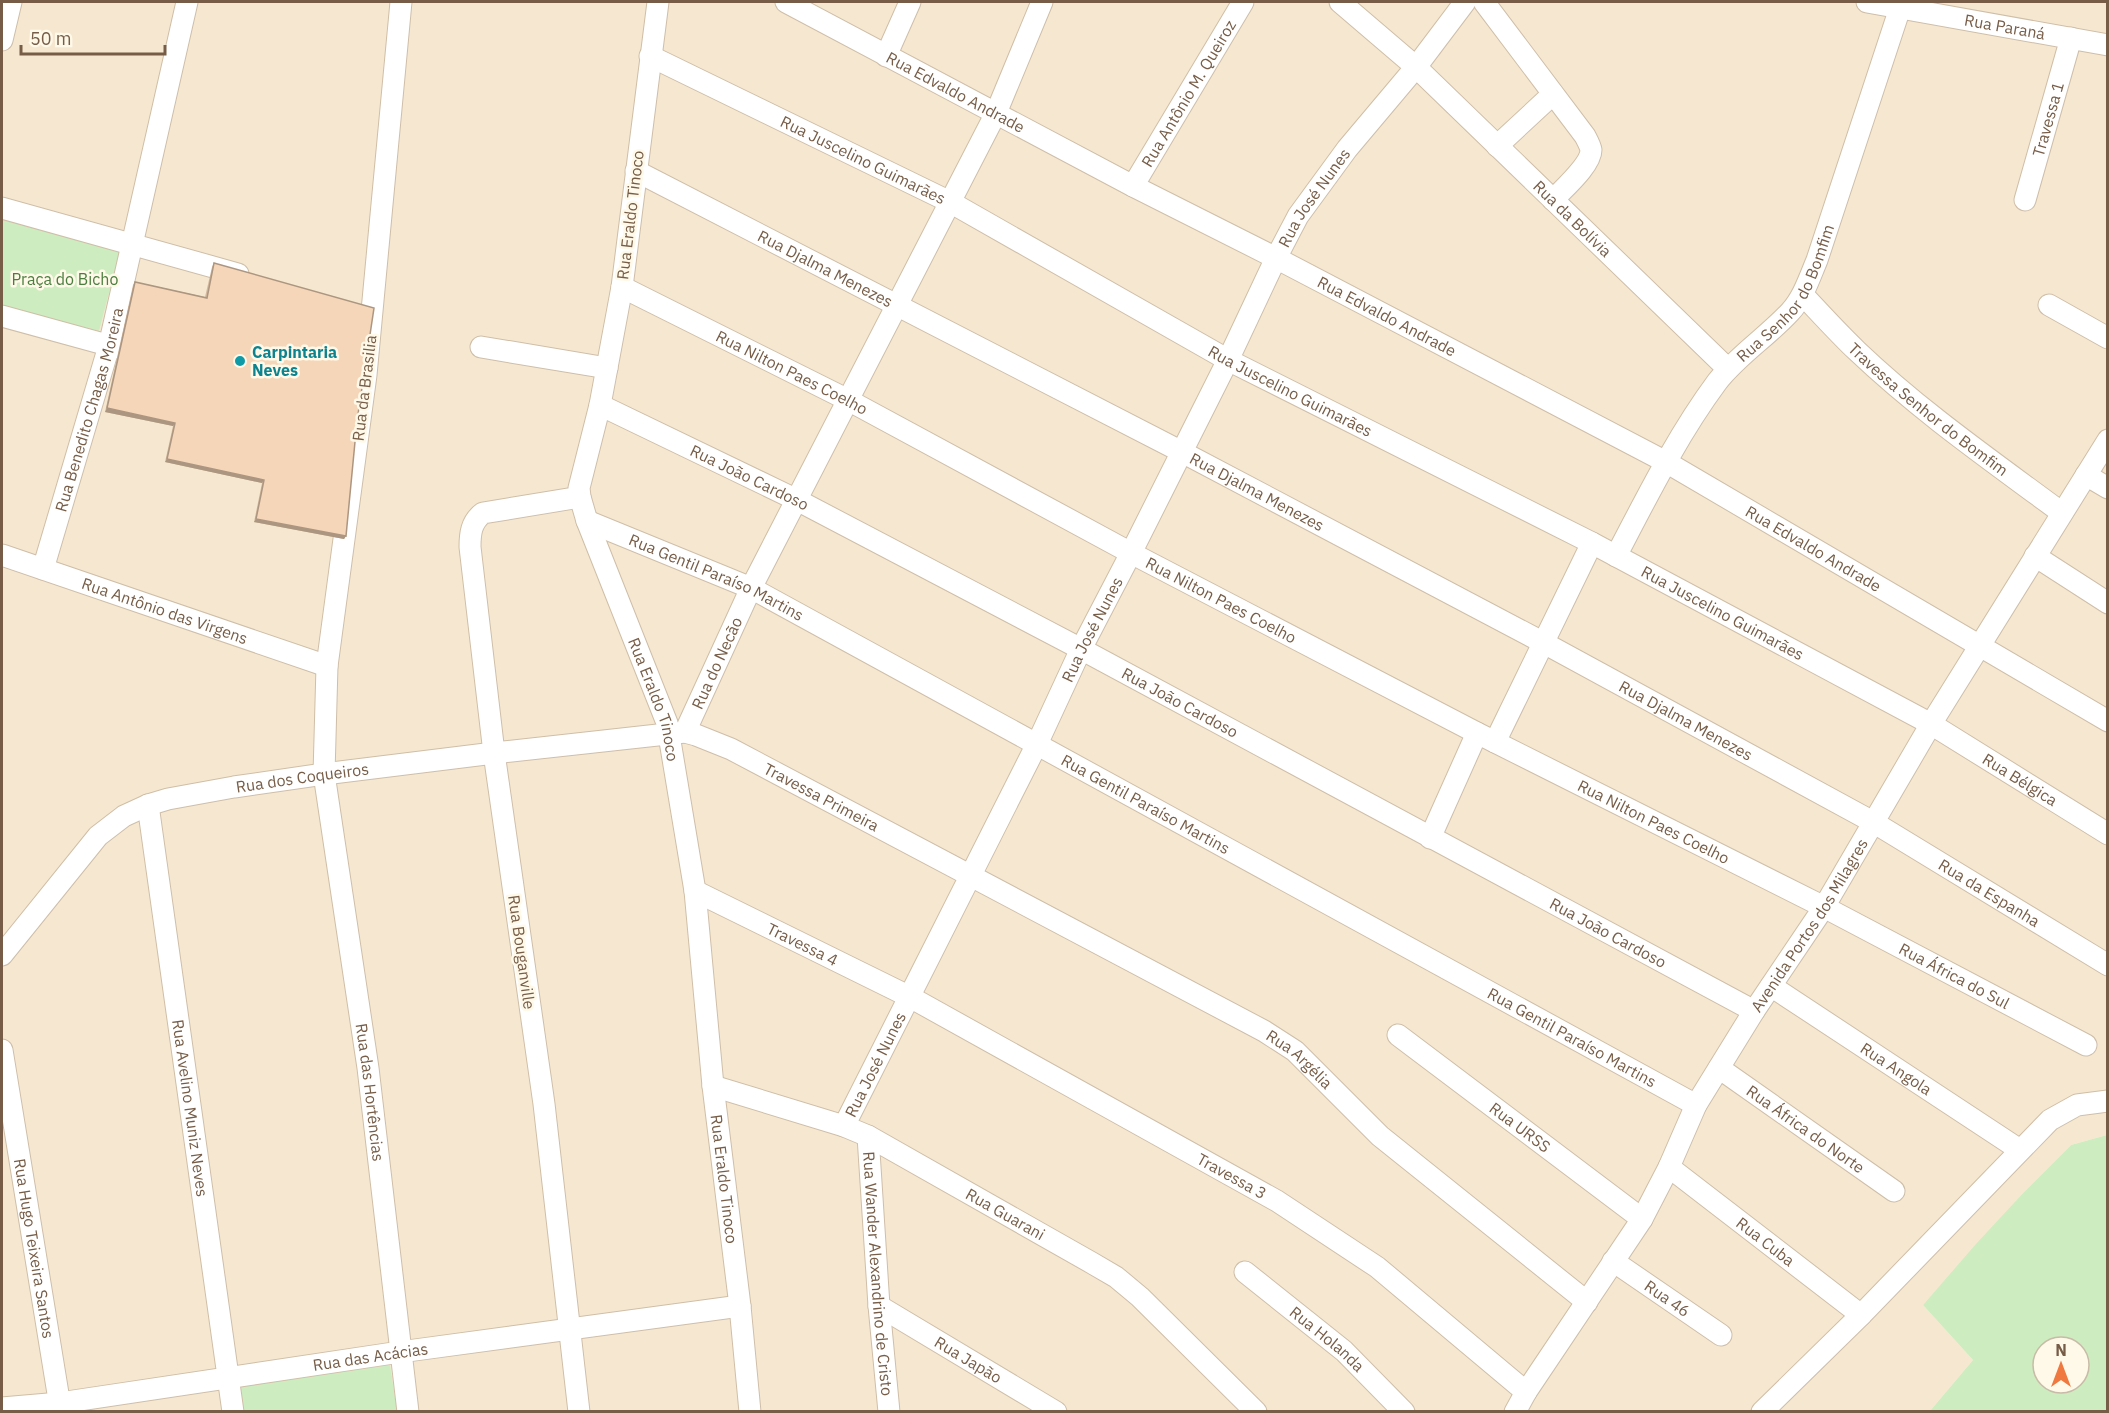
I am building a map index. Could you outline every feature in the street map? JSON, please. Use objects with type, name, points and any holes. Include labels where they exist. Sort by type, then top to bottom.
[{"type":"street","points":[[2,40],[11,2]]},
{"type":"street","name":"Rua Benedito Chagas Moreira","points":[[43,569],[109,346],[187,2]]},
{"type":"street","name":"Rua da Brasilia","points":[[324,774],[327,666],[361,414],[401,2]]},
{"type":"street","name":"Rua Eraldo Tinoco","points":[[658,2],[622,287],[600,405],[581,474],[580,497],[662,710],[677,732],[695,891],[713,1086],[740,1306],[750,1412]]},
{"type":"street","name":"Rua Edvaldo Andrade","points":[[786,2],[1133,186],[1276,258],[1666,462],[2108,721]]},
{"type":"street","points":[[886,56],[910,2]]},
{"type":"street","name":"Rua do Necão","points":[[677,732],[996,113],[1042,2]]},
{"type":"street","name":"Rua Antônio M. Queiroz","points":[[1133,186],[1243,2]]},
{"type":"street","name":"Rua da Bolívia","points":[[1340,2],[1416,68],[1728,369]]},
{"type":"street","name":"Rua José Nunes","points":[[844,1126],[1037,744],[1081,649],[1182,452],[1298,216],[1347,149],[1416,68],[1465,2]]},
{"type":"street","points":[[1484,2],[1585,136],[1591,150],[1586,162],[1553,200]]},
{"type":"street","name":"Rua Paraná","points":[[1867,2],[1902,4],[2108,45]]},
{"type":"street","name":"Rua Senhor do Bomfim","points":[[1616,556],[1666,462],[1697,410],[1728,369],[1790,312],[1803,295],[1817,260],[1902,4]]},
{"type":"street","name":"Travessa 1","points":[[2025,200],[2072,38]]},
{"type":"street","name":"Rua Juscelino Guimarães","points":[[650,56],[950,202],[1228,360],[1592,543],[1931,724]]},
{"type":"street","points":[[1497,146],[1553,94]]},
{"type":"street","name":"Rua Djalma Menezes","points":[[636,171],[1182,452],[1544,643],[1873,822]]},
{"type":"street","points":[[2,208],[258,280]]},
{"type":"street","name":"Rua Nilton Paes Coelho","points":[[622,287],[848,400],[1131,553],[1486,738],[1824,907]]},
{"type":"street","name":"Travessa Senhor do Bomfim","points":[[1803,295],[1856,351],[1903,392],[2062,513]]},
{"type":"street","points":[[349,305],[372,311]]},
{"type":"street","points":[[2049,305],[2108,338]]},
{"type":"street","points":[[2,316],[143,355]]},
{"type":"street","points":[[481,347],[607,368]]},
{"type":"street","name":"Rua João Cardoso","points":[[600,405],[796,500],[1081,649],[1754,1011]]},
{"type":"street","points":[[338,408],[361,414]]},
{"type":"street","name":"Avenida Portos dos Milagres","points":[[1515,1412],[1526,1392],[1642,1219],[1669,1167],[1696,1105],[1754,1011],[1824,907],[1931,724],[2108,440]]},
{"type":"street","points":[[2086,474],[2108,488]]},
{"type":"street","name":"Rua Bouganville","points":[[579,1412],[544,1104],[494,753],[470,533],[479,515],[580,497]]},
{"type":"street","name":"Rua Gentil Paraíso Martins","points":[[587,520],[752,588],[1696,1105]]},
{"type":"street","points":[[1430,838],[1486,738],[1544,643],[1592,543]]},
{"type":"street","name":"Rua Antônio das Virgens","points":[[2,555],[327,666]]},
{"type":"street","points":[[2035,556],[2108,603]]},
{"type":"street","name":"Rua Bélgica","points":[[1931,724],[2108,834]]},
{"type":"street","name":"Rua dos Coqueiros","points":[[2,955],[98,836],[123,816],[148,805],[212,791],[324,774],[677,732]]},
{"type":"street","name":"Travessa Primeira","points":[[677,732],[696,735],[731,749],[971,875]]},
{"type":"street","name":"Rua das Hortências","points":[[324,774],[368,1068],[408,1412]]},
{"type":"street","name":"Rua Avelino Muniz Neves","points":[[148,805],[233,1412]]},
{"type":"street","name":"Rua da Espanha","points":[[1873,822],[2108,964]]},
{"type":"street","name":"Rua Argélia","points":[[971,875],[1264,1030],[1295,1052],[1380,1136],[1587,1302]]},
{"type":"street","name":"Travessa 4","points":[[695,891],[910,997]]},
{"type":"street","name":"Rua África do Sul","points":[[1824,907],[2086,1045]]},
{"type":"street","name":"Rua Angola","points":[[1772,986],[2020,1150]]},
{"type":"street","name":"Travessa 3","points":[[910,997],[1277,1201],[1336,1238],[1377,1267],[1526,1392]]},
{"type":"street","name":"Rua URSS","points":[[1398,1035],[1642,1219]]},
{"type":"street","name":"Rua Hugo Teixeira Santos","points":[[2,1050],[61,1407]]},
{"type":"street","name":"Rua África do Norte","points":[[1719,1068],[1894,1191]]},
{"type":"street","name":"Rua Guarani","points":[[713,1086],[844,1126],[868,1136],[1116,1277],[1140,1297],[1256,1412]]},
{"type":"street","points":[[1762,1412],[1861,1315],[2050,1120],[2077,1105],[2108,1101]]},
{"type":"street","name":"Rua Wander Alexandrino de Cristo","points":[[868,1136],[879,1306],[889,1412]]},
{"type":"street","name":"Rua Cuba","points":[[1669,1167],[1861,1315]]},
{"type":"street","name":"Rua 46","points":[[1613,1261],[1721,1335]]},
{"type":"street","name":"Rua Holanda","points":[[1245,1272],[1344,1351],[1404,1412]]},
{"type":"street","name":"Rua das Acácias","points":[[2,1408],[61,1407],[400,1352],[740,1306]]},
{"type":"street","name":"Rua Japão","points":[[879,1306],[1056,1412]]},
{"type":"shaded area","points":[[2,2],[2107,2],[2107,1135],[2071,1145],[2025,1191],[1923,1305],[1973,1360],[1930,1411],[2,1412]]},
{"type":"green space","name":"Praça do Bicho","points":[[2,220],[120,251],[99,331],[2,306]]},
{"type":"green space","points":[[2107,1135],[2107,1411],[1930,1411],[1973,1360],[1923,1305],[2025,1191],[2071,1145]]},
{"type":"green space","points":[[390,1365],[397,1411],[243,1411],[240,1386]]},
{"type":"building","name":"Carpintaria Neves","points":[[214,263],[374,308],[357,421],[346,536],[256,519],[264,480],[167,459],[175,423],[107,408],[135,282],[207,298]]},
{"type":"place","name":"Carpintaria Neves","points":[[240,361]]}]
